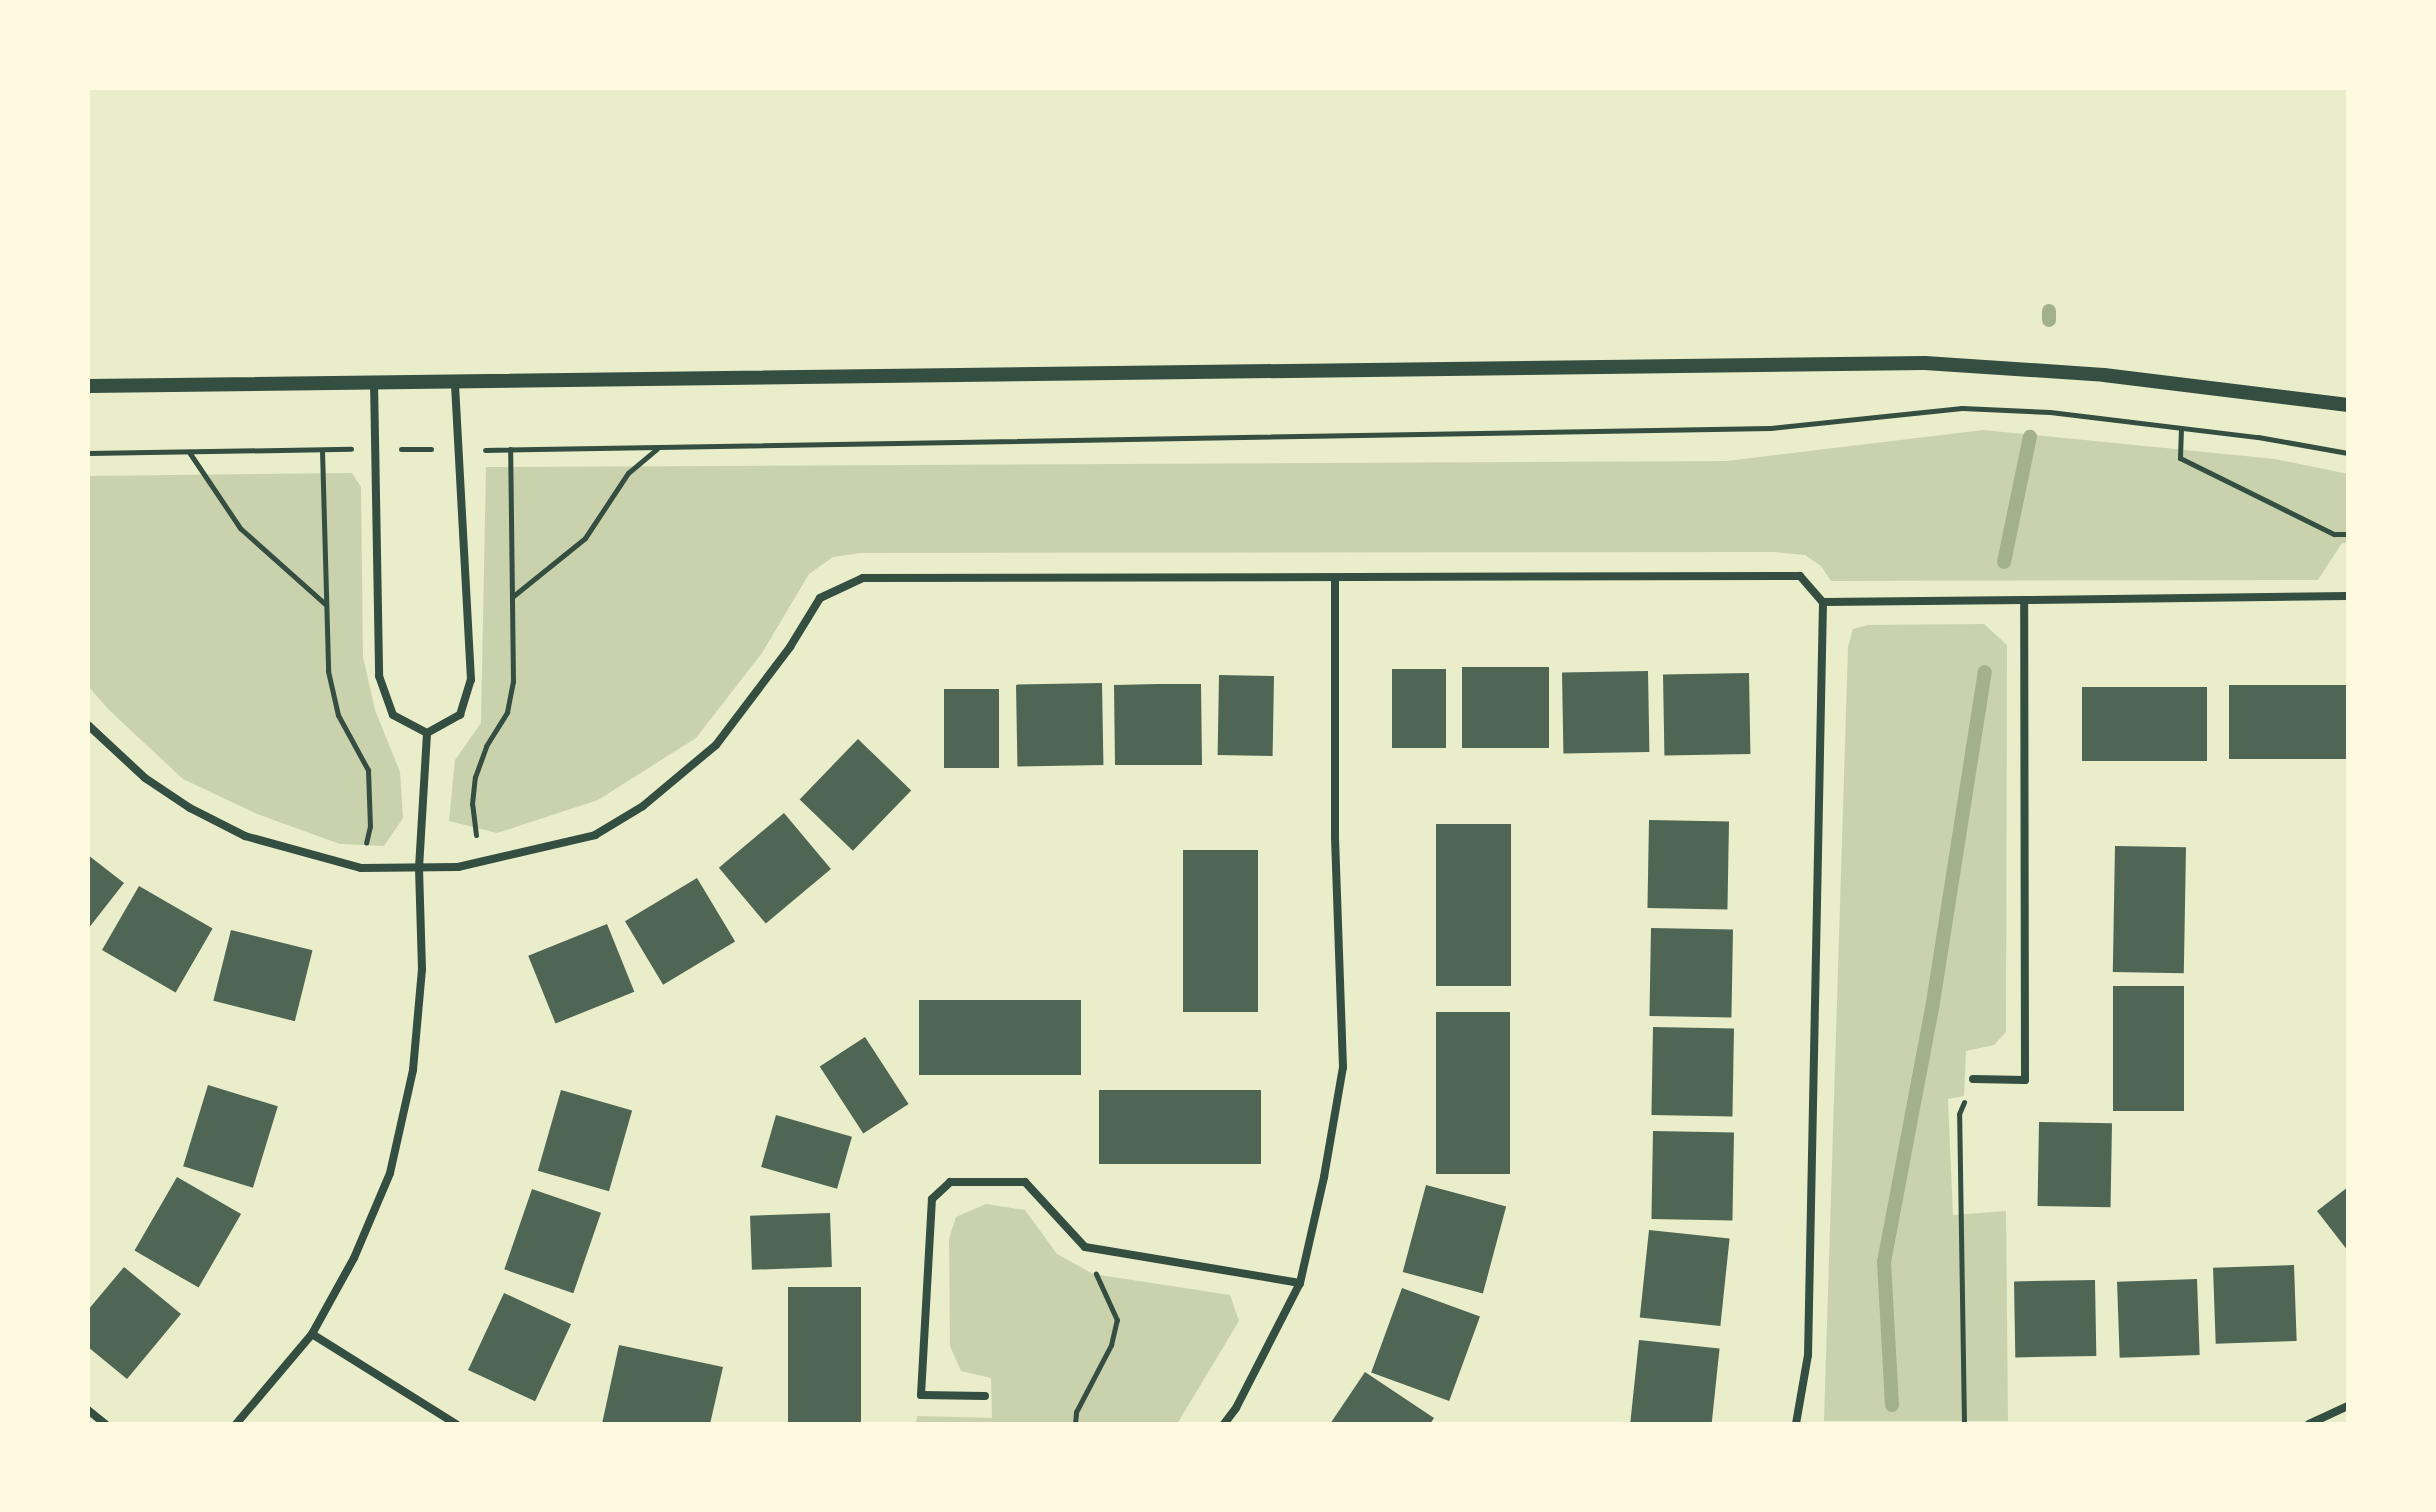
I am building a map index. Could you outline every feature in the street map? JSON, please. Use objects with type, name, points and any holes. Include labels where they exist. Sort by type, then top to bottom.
[{"type":"street","points":[[88,386],[374,380],[1925,363],[2104,375],[2348,405]]},
{"type":"street","points":[[427,733],[460,715],[471,680],[455,379]]},
{"type":"street","points":[[374,380],[379,676],[393,715],[427,733]]},
{"type":"street","points":[[88,725],[145,778],[190,808],[245,836],[361,868],[419,868],[480,863],[595,835],[643,806],[716,745],[790,647],[820,598],[863,578],[1800,576],[1823,602],[1808,1355],[1796,1424]]},
{"type":"street","points":[[1224,1424],[1236,1408],[1300,1283],[1324,1177],[1343,1067],[1335,836],[1335,578]]},
{"type":"street","points":[[1823,602],[2348,596]]},
{"type":"street","points":[[1973,1079],[2025,1080],[2024,600]]},
{"type":"street","points":[[236,1424],[312,1334],[354,1258],[390,1173],[413,1070],[422,969],[419,868],[427,733]]},
{"type":"street","points":[[985,1396],[921,1395],[932,1199],[950,1182],[1025,1182],[1085,1247],[1300,1283]]},
{"type":"street","points":[[312,1334],[456,1424]]},
{"type":"street","points":[[2309,1424],[2348,1406]]},
{"type":"street","points":[[88,1410],[105,1424]]},
{"type":"path","points":[[88,453],[657,448],[1771,428],[1962,408],[2050,412],[2348,453]]},
{"type":"path","points":[[2181,428],[2180,458],[2334,534],[2348,534]]},
{"type":"path","points":[[512,598],[585,538],[628,473],[657,448]]},
{"type":"path","points":[[322,450],[331,692],[338,715],[368,770],[370,785],[370,826],[361,868]]},
{"type":"path","points":[[188,451],[240,528],[326,604]]},
{"type":"path","points":[[1964,1424],[1959,1114],[1973,1079]]},
{"type":"path","points":[[1075,1424],[1076,1412],[1111,1345],[1117,1320],[1085,1247]]},
{"type":"green space","points":[[1983,430],[2275,459],[2348,474],[2348,543],[2342,543],[2318,580],[1831,581],[1821,566],[1805,555],[1774,552],[860,553],[833,557],[809,574],[762,653],[696,738],[598,800],[497,833],[449,821],[455,760],[481,723],[486,467],[1727,461]]},
{"type":"green space","points":[[352,473],[361,487],[363,657],[375,710],[400,772],[403,818],[384,846],[340,844],[257,814],[183,779],[109,710],[88,686],[88,476]]},
{"type":"green space","points":[[1984,624],[2007,645],[2006,1032],[1994,1045],[1966,1051],[1964,1096],[1948,1099],[1953,1215],[2006,1211],[2008,1421],[1824,1421],[1848,647],[1853,629],[1868,625]]},
{"type":"green space","points":[[986,1204],[1025,1210],[1057,1254],[1093,1274],[1230,1295],[1239,1321],[1177,1424],[916,1424],[917,1416],[992,1418],[991,1378],[961,1371],[950,1346],[949,1239],[956,1217]]},
{"type":"building","points":[[1462,667],[1549,667],[1549,748],[1462,748]]},
{"type":"building","points":[[1392,669],[1446,669],[1446,748],[1392,748]]},
{"type":"building","points":[[1648,671],[1649,752],[1563,753],[1562,673]]},
{"type":"building","points":[[1749,673],[1750,754],[1664,755],[1663,675]]},
{"type":"building","points":[[1219,675],[1274,676],[1273,756],[1218,755]]},
{"type":"building","points":[[1102,683],[1103,765],[1017,766],[1016,685]]},
{"type":"building","points":[[1201,684],[1202,765],[1115,765],[1114,685]]},
{"type":"building","points":[[2229,685],[2348,685],[2348,759],[2229,759]]},
{"type":"building","points":[[2082,687],[2207,687],[2207,761],[2082,761]]},
{"type":"building","points":[[944,689],[999,689],[999,768],[944,768]]},
{"type":"building","points":[[858,739],[911,790],[853,851],[800,799]]},
{"type":"building","points":[[784,813],[831,869],[766,924],[719,868]]},
{"type":"building","points":[[1649,820],[1729,821],[1727,909],[1647,908]]},
{"type":"building","points":[[1436,824],[1511,824],[1511,986],[1436,986]]},
{"type":"building","points":[[2115,846],[2186,847],[2184,973],[2113,972]]},
{"type":"building","points":[[1183,850],[1258,850],[1258,1012],[1183,1012]]},
{"type":"building","points":[[88,855],[124,883],[88,929]]},
{"type":"building","points":[[697,878],[735,941],[663,985],[625,921]]},
{"type":"building","points":[[139,886],[213,928],[176,993],[102,950]]},
{"type":"building","points":[[607,924],[634,992],[556,1024],[528,956]]},
{"type":"building","points":[[1651,928],[1733,929],[1731,1017],[1649,1016]]},
{"type":"building","points":[[231,930],[313,950],[295,1021],[213,1001]]},
{"type":"building","points":[[2113,986],[2184,986],[2184,1111],[2113,1111]]},
{"type":"building","points":[[919,1000],[1081,1000],[1081,1075],[919,1075]]},
{"type":"building","points":[[1436,1012],[1510,1012],[1510,1174],[1436,1174]]},
{"type":"building","points":[[1653,1027],[1734,1028],[1732,1116],[1651,1115]]},
{"type":"building","points":[[865,1037],[909,1104],[863,1134],[820,1066]]},
{"type":"building","points":[[208,1085],[278,1106],[253,1188],[183,1166]]},
{"type":"building","points":[[561,1090],[632,1110],[609,1191],[538,1171]]},
{"type":"building","points":[[1099,1090],[1261,1090],[1261,1164],[1099,1164]]},
{"type":"building","points":[[776,1115],[852,1137],[837,1189],[761,1167]]},
{"type":"building","points":[[2039,1122],[2112,1123],[2111,1207],[2038,1206]]},
{"type":"building","points":[[1653,1131],[1734,1132],[1732,1220],[1651,1219]]},
{"type":"building","points":[[177,1177],[241,1214],[199,1288],[134,1251]]},
{"type":"building","points":[[1426,1185],[1506,1206],[1483,1293],[1403,1272]]},
{"type":"building","points":[[2348,1187],[2348,1251],[2317,1211]]},
{"type":"building","points":[[532,1189],[601,1213],[573,1293],[504,1269]]},
{"type":"building","points":[[830,1213],[832,1267],[752,1270],[750,1216]]},
{"type":"building","points":[[1649,1230],[1730,1238],[1720,1326],[1640,1318]]},
{"type":"building","points":[[2294,1265],[2297,1341],[2216,1344],[2213,1268]]},
{"type":"building","points":[[124,1267],[181,1314],[127,1379],[88,1347],[88,1310]]},
{"type":"building","points":[[2197,1279],[2200,1355],[2120,1358],[2117,1282]]},
{"type":"building","points":[[2095,1280],[2096,1356],[2015,1357],[2014,1281]]},
{"type":"building","points":[[788,1287],[861,1287],[861,1424],[788,1424]]},
{"type":"building","points":[[1402,1288],[1480,1316],[1449,1401],[1371,1373]]},
{"type":"building","points":[[504,1293],[571,1324],[535,1401],[468,1370]]},
{"type":"building","points":[[1639,1340],[1720,1348],[1712,1424],[1630,1424]]},
{"type":"building","points":[[619,1345],[723,1367],[710,1424],[602,1424]]},
{"type":"building","points":[[1365,1372],[1434,1418],[1430,1424],[1330,1424]]},
{"type":"waterway","points":[[2049,311],[2049,320]]},
{"type":"waterway","points":[[2004,562],[2030,437]]},
{"type":"waterway","points":[[1892,1405],[1884,1262],[1932,1009],[1985,672]]}]
